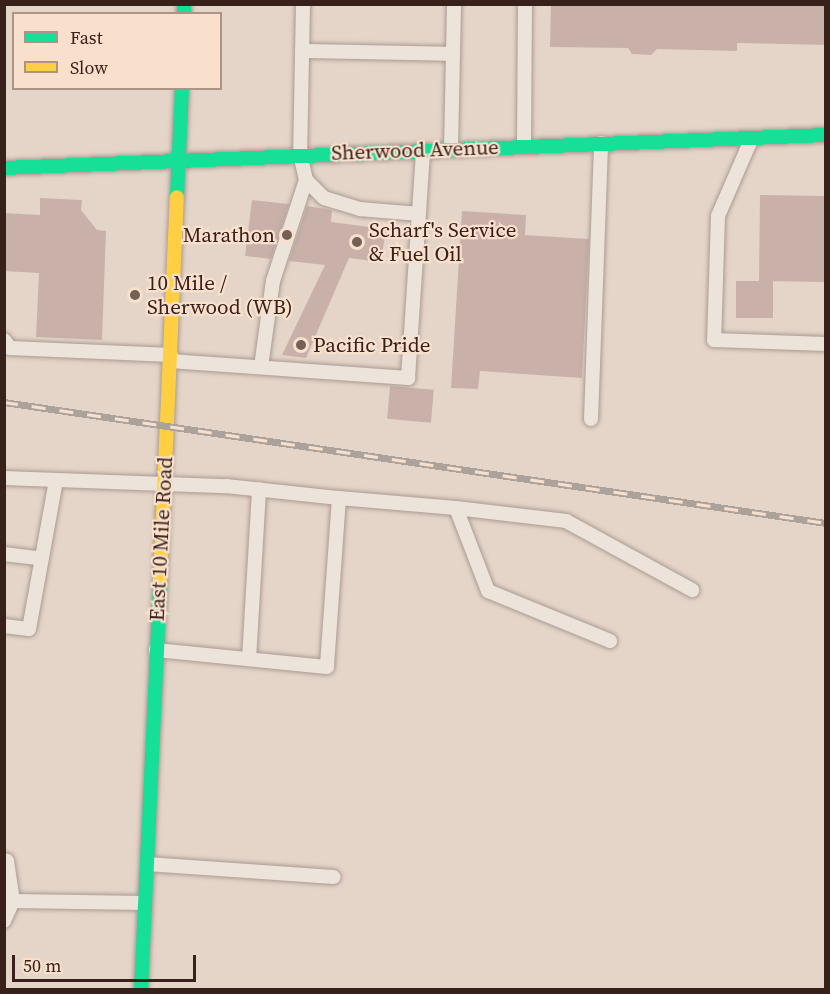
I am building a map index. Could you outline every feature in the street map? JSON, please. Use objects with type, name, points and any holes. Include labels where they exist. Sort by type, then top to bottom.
[{"type":"main road","name":"East 10 Mile Road","points":[[141,990],[182,90]]},
{"type":"main road","name":"Sherwood Avenue","points":[[4,168],[300,154],[825,135]]},
{"type":"lane","points":[[261,367],[273,282],[306,180],[300,154],[303,4]]},
{"type":"lane","points":[[451,149],[454,4]]},
{"type":"lane","points":[[524,146],[525,4]]},
{"type":"lane","points":[[302,51],[453,54]]},
{"type":"lane","points":[[752,138],[718,216],[714,340],[825,344]]},
{"type":"lane","points":[[591,419],[601,143]]},
{"type":"lane","points":[[4,340],[10,348],[170,358],[408,378],[423,150]]},
{"type":"lane","points":[[306,180],[324,198],[360,209],[419,214]]},
{"type":"lane","points":[[4,478],[259,489],[566,521],[692,590]]},
{"type":"lane","points":[[4,626],[29,629],[56,480]]},
{"type":"lane","points":[[249,659],[259,489]]},
{"type":"lane","points":[[156,650],[327,667],[339,498]]},
{"type":"lane","points":[[456,508],[488,591],[610,641]]},
{"type":"lane","points":[[4,554],[42,559]]},
{"type":"lane","points":[[4,860],[7,861],[13,901],[4,921]]},
{"type":"lane","points":[[147,864],[334,877]]},
{"type":"lane","points":[[13,901],[145,903]]},
{"type":"building","points":[[551,4],[825,4],[825,45],[737,43],[737,51],[657,49],[651,55],[632,54],[628,48],[550,47]]},
{"type":"building","points":[[760,195],[825,196],[825,282],[773,281],[773,318],[736,318],[736,281],[759,281]]},
{"type":"building","points":[[40,198],[82,200],[81,210],[97,230],[106,231],[102,340],[36,337],[39,273],[4,271],[4,213],[40,215]]},
{"type":"building","points":[[252,200],[289,204],[271,259],[245,256]]},
{"type":"building","points":[[307,206],[332,210],[331,222],[386,229],[381,262],[349,258],[306,358],[282,355],[325,265],[289,261]]},
{"type":"building","points":[[462,211],[526,215],[525,235],[589,239],[582,378],[480,371],[478,389],[451,388]]},
{"type":"building","points":[[390,386],[434,390],[431,423],[387,419]]},
{"type":"railway","points":[[4,402],[826,523]]},
{"type":"traffic: fast","points":[[184,4],[184,12]]},
{"type":"traffic: fast","points":[[177,197],[182,90]]},
{"type":"traffic: fast","points":[[4,168],[826,135]]},
{"type":"traffic: fast","points":[[141,990],[160,582]]},
{"type":"traffic: slow","points":[[160,582],[177,197]]},
{"type":"place","name":"Marathon","points":[[287,235]]},
{"type":"place","name":"Scharf's Service & Fuel Oil","points":[[357,242]]},
{"type":"place","name":"10 Mile / Sherwood (WB)","points":[[135,295]]},
{"type":"place","name":"Pacific Pride","points":[[301,345]]}]
